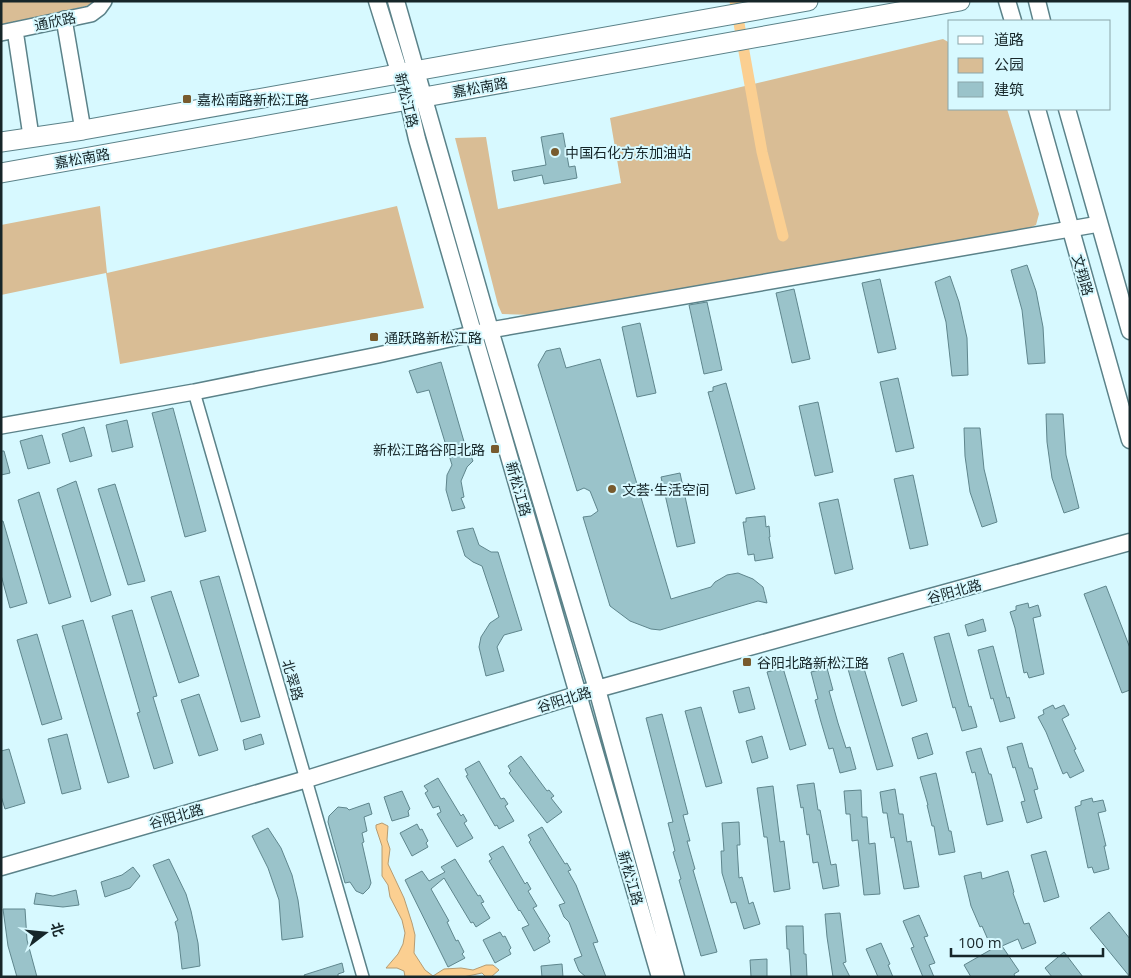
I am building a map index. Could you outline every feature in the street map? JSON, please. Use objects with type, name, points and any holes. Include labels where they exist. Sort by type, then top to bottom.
[{"type":"main road","name":"新松江路","points":[[377,1],[409,72]]},
{"type":"main road","name":"新松江路","points":[[396,1],[416,99],[417,138],[482,332],[597,689],[676,977]]},
{"type":"main road","name":"嘉松南路","points":[[1,142],[83,130],[808,1]]},
{"type":"main road","name":"嘉松南路","points":[[1,173],[960,1]]},
{"type":"main road","points":[[1007,1],[1013,20]]},
{"type":"main road","points":[[1037,1],[1042,20]]},
{"type":"main road","name":"文翔路","points":[[1037,110],[1130,440]]},
{"type":"main road","points":[[1067,110],[1130,331]]},
{"type":"main road","name":"新松江路","points":[[482,332],[578,694],[660,977]]},
{"type":"main road","name":"谷阳北路","points":[[1,867],[307,779],[578,694],[1130,542]]},
{"type":"street","name":"通欣路","points":[[8,32],[91,14],[104,1]]},
{"type":"street","points":[[64,19],[83,130]]},
{"type":"street","points":[[8,32],[32,136]]},
{"type":"street","points":[[1,426],[194,392],[482,332],[1099,224]]},
{"type":"street","name":"北翠路","points":[[194,392],[363,977]]},
{"type":"green space","points":[[1,1],[98,1],[98,3],[1,27]]},
{"type":"green space","points":[[943,39],[948,42],[948,110],[1007,110],[1039,214],[1036,225],[1022,231],[536,315],[502,314],[498,305],[455,138],[486,137],[498,209],[621,183],[610,118]]},
{"type":"green space","points":[[100,206],[107,273],[397,206],[424,308],[120,364],[106,273],[1,295],[1,225]]},
{"type":"shaded area","points":[[382,823],[388,826],[387,840],[390,849],[388,864],[404,898],[415,935],[414,953],[425,970],[433,976],[444,969],[461,968],[473,970],[486,965],[493,965],[499,970],[491,977],[486,977],[482,973],[463,977],[405,977],[404,971],[397,968],[386,968],[398,954],[403,944],[405,933],[402,920],[390,897],[388,885],[382,876],[382,846],[376,825]]},
{"type":"building","name":"中国石化方东加油站","points":[[563,133],[569,167],[575,166],[577,178],[544,184],[542,175],[514,181],[512,171],[546,165],[541,137]]},
{"type":"building","points":[[1027,265],[1036,291],[1043,327],[1045,363],[1028,364],[1022,310],[1011,270]]},
{"type":"building","points":[[950,276],[959,302],[967,338],[968,375],[952,376],[946,322],[935,282]]},
{"type":"building","points":[[880,279],[896,349],[878,353],[862,283]]},
{"type":"building","points":[[794,289],[810,359],[792,363],[776,293]]},
{"type":"building","points":[[707,302],[722,370],[704,374],[689,305]]},
{"type":"building","points":[[640,323],[656,393],[637,397],[622,327]]},
{"type":"building","name":"文荟·生活空间","points":[[560,348],[566,368],[600,359],[671,599],[711,587],[715,582],[727,575],[738,573],[753,579],[763,587],[767,603],[758,601],[660,630],[651,629],[630,621],[610,606],[583,517],[591,516],[598,511],[590,491],[584,488],[577,491],[538,365],[546,351]]},
{"type":"building","points":[[441,362],[467,452],[469,451],[473,461],[467,467],[461,481],[464,497],[461,498],[465,508],[452,511],[446,490],[447,475],[452,465],[429,390],[417,393],[409,371]]},
{"type":"building","points":[[898,378],[914,448],[896,452],[880,382]]},
{"type":"building","points":[[726,383],[755,489],[736,494],[708,392],[713,391],[713,387]]},
{"type":"building","points":[[818,402],[833,472],[815,476],[799,406]]},
{"type":"building","points":[[173,408],[206,531],[185,537],[152,413]]},
{"type":"building","points":[[1046,414],[1063,414],[1066,455],[1079,508],[1064,513],[1052,478],[1047,442]]},
{"type":"building","points":[[127,420],[133,447],[112,452],[106,425]]},
{"type":"building","points":[[84,427],[92,456],[70,462],[62,434]]},
{"type":"building","points":[[964,428],[980,428],[984,469],[997,522],[982,527],[970,492],[965,456]]},
{"type":"building","points":[[42,435],[50,463],[28,469],[20,441]]},
{"type":"building","points":[[1,451],[4,451],[10,473],[1,475]]},
{"type":"building","points":[[680,473],[695,543],[677,547],[661,477]]},
{"type":"building","points":[[913,475],[928,545],[910,549],[894,479]]},
{"type":"building","points":[[76,481],[111,595],[91,602],[57,489]]},
{"type":"building","points":[[115,484],[145,581],[128,585],[98,489]]},
{"type":"building","points":[[39,492],[71,597],[49,604],[18,500]]},
{"type":"building","points":[[838,499],[853,569],[835,574],[819,503]]},
{"type":"building","points":[[765,516],[766,527],[769,526],[773,558],[755,561],[754,554],[748,555],[743,522],[746,522],[746,518]]},
{"type":"building","points":[[1,521],[3,521],[27,603],[10,608],[1,575]]},
{"type":"building","points":[[473,528],[479,545],[491,552],[498,552],[522,630],[504,635],[497,647],[504,671],[486,676],[479,647],[481,637],[490,623],[499,617],[482,566],[465,556],[457,531]]},
{"type":"building","points":[[219,576],[260,717],[241,722],[200,581]]},
{"type":"building","points":[[1106,586],[1130,648],[1130,690],[1122,693],[1084,594]]},
{"type":"building","points":[[171,591],[199,676],[179,683],[151,597]]},
{"type":"building","points":[[1028,603],[1029,608],[1038,605],[1041,616],[1033,618],[1044,674],[1029,678],[1027,672],[1024,673],[1010,612],[1016,610],[1016,606]]},
{"type":"building","points":[[132,610],[157,696],[153,697],[173,763],[154,769],[137,713],[140,712],[112,616]]},
{"type":"building","points":[[983,619],[986,631],[968,636],[965,625]]},
{"type":"building","points":[[83,620],[129,777],[108,783],[62,626]]},
{"type":"building","points":[[949,633],[969,707],[971,706],[977,727],[962,731],[955,707],[953,708],[934,637]]},
{"type":"building","points":[[37,634],[62,719],[42,725],[17,640]]},
{"type":"building","points":[[993,646],[1007,698],[1009,697],[1015,718],[1000,722],[993,698],[991,699],[978,650]]},
{"type":"building","points":[[903,653],[917,701],[902,706],[888,658]]},
{"type":"building","points":[[863,665],[893,766],[877,770],[848,669]]},
{"type":"building","points":[[783,668],[806,745],[790,750],[767,672]]},
{"type":"building","points":[[827,668],[833,690],[829,691],[838,723],[846,748],[850,747],[856,769],[840,773],[833,748],[829,749],[821,722],[815,700],[818,699],[811,672]]},
{"type":"building","points":[[749,687],[755,709],[739,713],[733,691]]},
{"type":"building","points":[[199,694],[218,750],[199,756],[181,700]]},
{"type":"building","points":[[1053,705],[1055,709],[1064,705],[1069,715],[1062,719],[1084,771],[1070,778],[1067,772],[1063,774],[1038,717],[1044,714],[1043,710]]},
{"type":"building","points":[[701,707],[722,783],[706,787],[685,711]]},
{"type":"building","points":[[662,714],[688,814],[683,815],[690,841],[687,841],[695,869],[693,870],[717,952],[701,956],[679,880],[681,879],[673,852],[675,851],[668,823],[673,822],[646,718]]},
{"type":"building","points":[[927,733],[933,754],[918,759],[912,738]]},
{"type":"building","points":[[67,734],[81,789],[62,794],[48,739]]},
{"type":"building","points":[[261,734],[264,744],[245,750],[243,740]]},
{"type":"building","points":[[762,736],[768,758],[752,763],[746,741]]},
{"type":"building","points":[[1022,743],[1029,768],[1032,768],[1038,789],[1034,790],[1042,818],[1027,823],[1021,802],[1025,801],[1007,747]]},
{"type":"building","points":[[981,748],[989,774],[991,774],[1003,821],[987,825],[975,772],[972,773],[966,752]]},
{"type":"building","points":[[9,749],[25,803],[5,809],[1,796],[1,751]]},
{"type":"building","points":[[521,756],[547,791],[549,790],[554,796],[551,798],[562,812],[547,823],[509,773],[511,771],[508,766]]},
{"type":"building","points":[[479,761],[501,799],[504,798],[508,804],[505,806],[514,821],[499,829],[497,825],[495,826],[466,776],[468,775],[465,769]]},
{"type":"building","points":[[936,773],[955,852],[939,855],[934,826],[932,826],[920,777]]},
{"type":"building","points":[[438,778],[461,816],[463,814],[467,821],[464,823],[473,838],[457,847],[437,814],[441,812],[439,806],[433,808],[425,793],[428,791],[424,786]]},
{"type":"building","points":[[814,783],[818,810],[820,810],[831,865],[836,864],[839,886],[823,889],[818,862],[813,863],[809,834],[807,835],[803,807],[801,808],[797,785]]},
{"type":"building","points":[[773,786],[780,842],[784,841],[790,889],[774,892],[767,837],[764,837],[757,788]]},
{"type":"building","points":[[895,789],[899,814],[903,814],[907,842],[911,841],[919,887],[904,889],[894,837],[891,838],[887,813],[883,813],[880,792]]},
{"type":"building","points":[[861,790],[862,817],[867,817],[869,844],[875,843],[880,894],[864,895],[858,840],[852,841],[850,814],[846,814],[844,791]]},
{"type":"building","points":[[402,791],[410,809],[408,811],[409,816],[392,821],[384,797]]},
{"type":"building","points":[[1092,798],[1093,802],[1103,800],[1106,811],[1098,813],[1109,869],[1094,873],[1092,867],[1088,868],[1075,807],[1081,805],[1081,801]]},
{"type":"building","points":[[369,803],[372,814],[364,817],[367,831],[362,833],[364,842],[362,843],[371,883],[363,894],[356,891],[350,882],[345,883],[328,822],[329,816],[338,807],[349,810]]},
{"type":"building","points":[[739,822],[740,845],[737,845],[739,878],[742,877],[749,904],[753,902],[760,924],[744,929],[736,902],[731,903],[722,873],[721,851],[724,851],[722,823]]},
{"type":"building","points":[[417,824],[428,841],[426,843],[428,847],[412,856],[400,833]]},
{"type":"building","points":[[542,827],[565,864],[567,863],[571,870],[568,871],[576,885],[598,942],[593,943],[606,977],[586,977],[579,971],[574,959],[582,956],[569,922],[564,917],[559,905],[565,903],[529,842],[531,840],[528,835]]},
{"type":"building","points":[[268,828],[281,848],[292,875],[298,900],[303,937],[282,940],[279,900],[268,868],[252,836]]},
{"type":"building","points":[[503,846],[525,884],[527,882],[531,889],[528,891],[537,906],[533,908],[550,936],[548,938],[550,942],[534,951],[522,928],[529,925],[489,861],[492,859],[489,854]]},
{"type":"building","points":[[1046,851],[1059,897],[1044,902],[1031,855]]},
{"type":"building","points":[[169,859],[186,894],[191,911],[198,943],[200,966],[182,969],[175,922],[178,920],[153,865]]},
{"type":"building","points":[[455,859],[478,896],[480,895],[484,902],[481,903],[490,918],[476,927],[473,922],[471,923],[444,878],[431,889],[449,921],[447,922],[456,941],[458,940],[464,952],[462,954],[465,958],[448,967],[405,880],[422,871],[429,881],[445,872],[441,867]]},
{"type":"building","points":[[133,867],[140,876],[130,888],[105,897],[101,882],[122,875]]},
{"type":"building","points":[[1008,871],[1013,893],[1024,924],[1029,923],[1036,943],[1022,949],[1018,939],[1002,946],[1019,971],[1014,974],[1015,977],[971,977],[964,965],[992,949],[971,906],[964,876],[981,872],[982,879]]},
{"type":"building","points":[[76,890],[79,905],[63,907],[34,904],[36,893],[53,896]]},
{"type":"building","points":[[3,909],[25,909],[27,940],[37,977],[17,977],[8,946]]},
{"type":"building","points":[[1109,912],[1130,939],[1130,977],[1090,928]]},
{"type":"building","points":[[840,913],[846,962],[843,963],[850,977],[833,977],[825,914]]},
{"type":"building","points":[[919,915],[928,936],[924,937],[935,963],[929,965],[934,977],[923,977],[911,948],[914,947],[903,921]]},
{"type":"building","points":[[786,926],[803,926],[807,977],[791,977]]},
{"type":"building","points":[[500,932],[503,937],[505,936],[511,948],[509,950],[511,954],[495,963],[483,940]]},
{"type":"building","points":[[881,943],[893,977],[878,977],[866,949]]},
{"type":"building","points":[[1064,952],[1083,977],[1052,977],[1045,968]]},
{"type":"building","points":[[767,959],[767,977],[751,977],[750,960]]},
{"type":"building","points":[[342,963],[344,972],[338,974],[338,977],[305,977],[304,975]]},
{"type":"building","points":[[562,964],[563,977],[542,977],[541,966]]},
{"type":"waterway","points":[[735,1],[762,152],[783,236]]},
{"type":"place","name":"嘉松南路新松江路","points":[[187,99]]},
{"type":"place","name":"中国石化方东加油站","points":[[555,152]]},
{"type":"place","name":"通跃路新松江路","points":[[374,337]]},
{"type":"place","name":"新松江路谷阳北路","points":[[495,449]]},
{"type":"place","name":"文荟·生活空间","points":[[612,489]]},
{"type":"place","name":"谷阳北路新松江路","points":[[747,662]]}]
